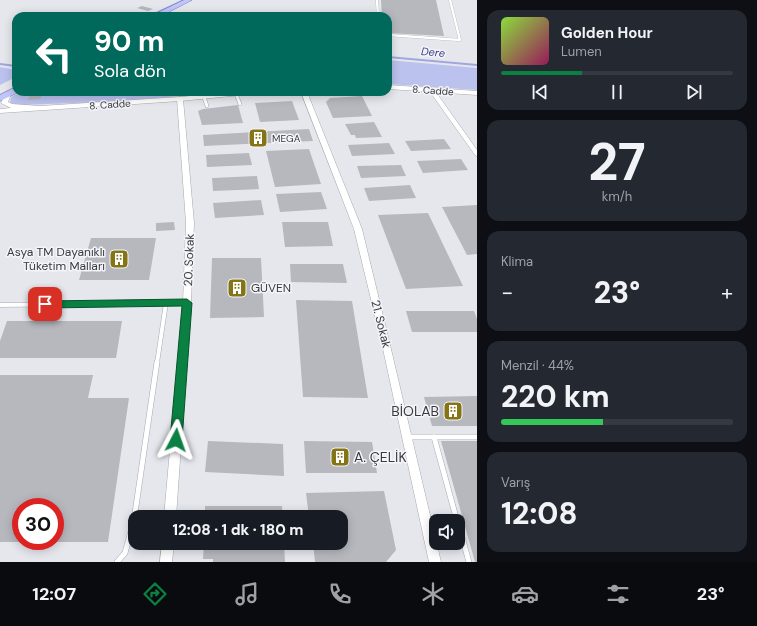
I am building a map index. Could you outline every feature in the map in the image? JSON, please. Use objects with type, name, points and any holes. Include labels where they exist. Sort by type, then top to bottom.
[{"type":"main road","points":[[165,12],[191,2]]},
{"type":"main road","points":[[174,12],[191,2]]},
{"type":"street","name":"8. Cadde","points":[[392,87],[477,93]]},
{"type":"street","points":[[431,89],[477,154]]},
{"type":"street","name":"8. Cadde","points":[[6,93],[4,103],[11,106],[40,108]]},
{"type":"street","name":"8. Cadde","points":[[0,111],[215,96]]},
{"type":"street","name":"21. Sokak","points":[[306,96],[358,229],[387,349],[435,562]]},
{"type":"street","name":"20. Sokak","points":[[171,510],[187,303],[190,223],[180,99]]},
{"type":"street","points":[[166,562],[167,550]]},
{"type":"lane","points":[[377,0],[378,12]]},
{"type":"lane","points":[[392,35],[460,40],[450,0]]},
{"type":"lane","points":[[237,96],[240,104]]},
{"type":"lane","points":[[204,97],[207,106]]},
{"type":"lane","points":[[117,562],[125,553],[134,520],[166,303]]},
{"type":"lane","points":[[0,305],[187,303]]},
{"type":"lane","points":[[406,437],[477,437]]},
{"type":"lane","points":[[434,437],[456,514]]},
{"type":"lane","points":[[465,547],[469,562]]},
{"type":"shaded area","points":[[392,60],[477,68],[477,90],[392,84]]},
{"type":"shaded area","points":[[0,67],[12,69],[12,79],[0,85]]},
{"type":"shaded area","points":[[182,96],[103,102],[20,105],[10,103],[11,97]]},
{"type":"building","points":[[381,0],[436,0],[444,36],[392,33],[392,12],[382,12]]},
{"type":"building","points":[[142,6],[153,9],[148,11],[137,8]]},
{"type":"building","points":[[30,96],[41,96],[40,99],[28,100]]},
{"type":"building","points":[[362,96],[372,116],[333,118],[326,102],[330,98]]},
{"type":"building","points":[[292,101],[299,120],[260,122],[255,103]]},
{"type":"building","points":[[238,105],[243,123],[202,125],[198,111],[203,109]]},
{"type":"building","points":[[374,122],[382,137],[356,138],[355,135],[351,135],[345,124]]},
{"type":"building","name":"MEGA","points":[[309,129],[313,141],[204,146],[203,135]]},
{"type":"building","points":[[444,139],[451,149],[411,151],[405,141]]},
{"type":"building","points":[[389,143],[395,154],[352,156],[348,145]]},
{"type":"building","points":[[309,149],[321,184],[275,187],[266,151]]},
{"type":"building","points":[[249,153],[252,165],[207,167],[206,155]]},
{"type":"building","points":[[461,159],[468,170],[423,173],[417,161]]},
{"type":"building","points":[[401,165],[406,176],[361,178],[357,166]]},
{"type":"building","points":[[257,176],[259,189],[213,191],[212,178]]},
{"type":"building","points":[[410,185],[416,198],[369,201],[364,188]]},
{"type":"building","points":[[321,192],[327,209],[280,212],[276,194]]},
{"type":"building","points":[[261,200],[264,215],[215,218],[213,203]]},
{"type":"building","points":[[477,205],[477,254],[467,255],[442,207]]},
{"type":"building","points":[[428,213],[463,286],[406,289],[378,215]]},
{"type":"building","points":[[174,222],[175,230],[156,231],[156,223]]},
{"type":"building","points":[[282,222],[328,222],[333,246],[285,247]]},
{"type":"building","name":"Asya TM Dayanıklı Tüketim Malları","points":[[91,238],[156,238],[149,280],[79,280]]},
{"type":"building","name":"GÜVEN","points":[[212,258],[261,258],[264,317],[210,318]]},
{"type":"building","points":[[290,264],[343,264],[347,283],[291,282]]},
{"type":"building","points":[[296,300],[352,301],[368,398],[303,397]]},
{"type":"building","points":[[406,311],[474,311],[477,319],[477,332],[412,332]]},
{"type":"building","points":[[7,321],[122,321],[116,358],[0,358],[0,341]]},
{"type":"building","points":[[0,375],[93,375],[88,398],[129,398],[108,542],[64,542],[64,498],[12,498],[12,542],[0,542]]},
{"type":"building","name":"BİOLAB","points":[[477,396],[477,426],[432,426],[424,397]]},
{"type":"building","points":[[208,441],[283,444],[284,476],[205,472]]},
{"type":"building","name":"A. ÇELİK","points":[[304,441],[372,442],[377,473],[306,473]]},
{"type":"building","points":[[441,441],[477,441],[477,562],[475,562],[465,526],[465,514],[462,514]]},
{"type":"building","points":[[384,491],[396,550],[386,562],[315,562],[314,550],[348,550],[348,510],[308,510],[306,493]]},
{"type":"building","points":[[205,506],[282,506],[282,510],[205,510]]},
{"type":"building","points":[[204,550],[284,550],[285,562],[213,562],[213,559],[203,559]]},
{"type":"waterway","points":[[158,12],[184,0]]},
{"type":"waterway","name":"Dere","points":[[392,57],[477,65]]},
{"type":"waterway","points":[[0,64],[12,66]]},
{"type":"place","name":"MEGA","points":[[258,138]]},
{"type":"place","name":"Asya TM Dayanıklı Tüketim Malları","points":[[119,259]]},
{"type":"place","name":"GÜVEN","points":[[237,288]]},
{"type":"place","name":"BİOLAB","points":[[453,411]]},
{"type":"place","name":"A. ÇELİK","points":[[340,457]]},
{"type":"route","points":[[45,304],[187,303],[176,440]]}]
